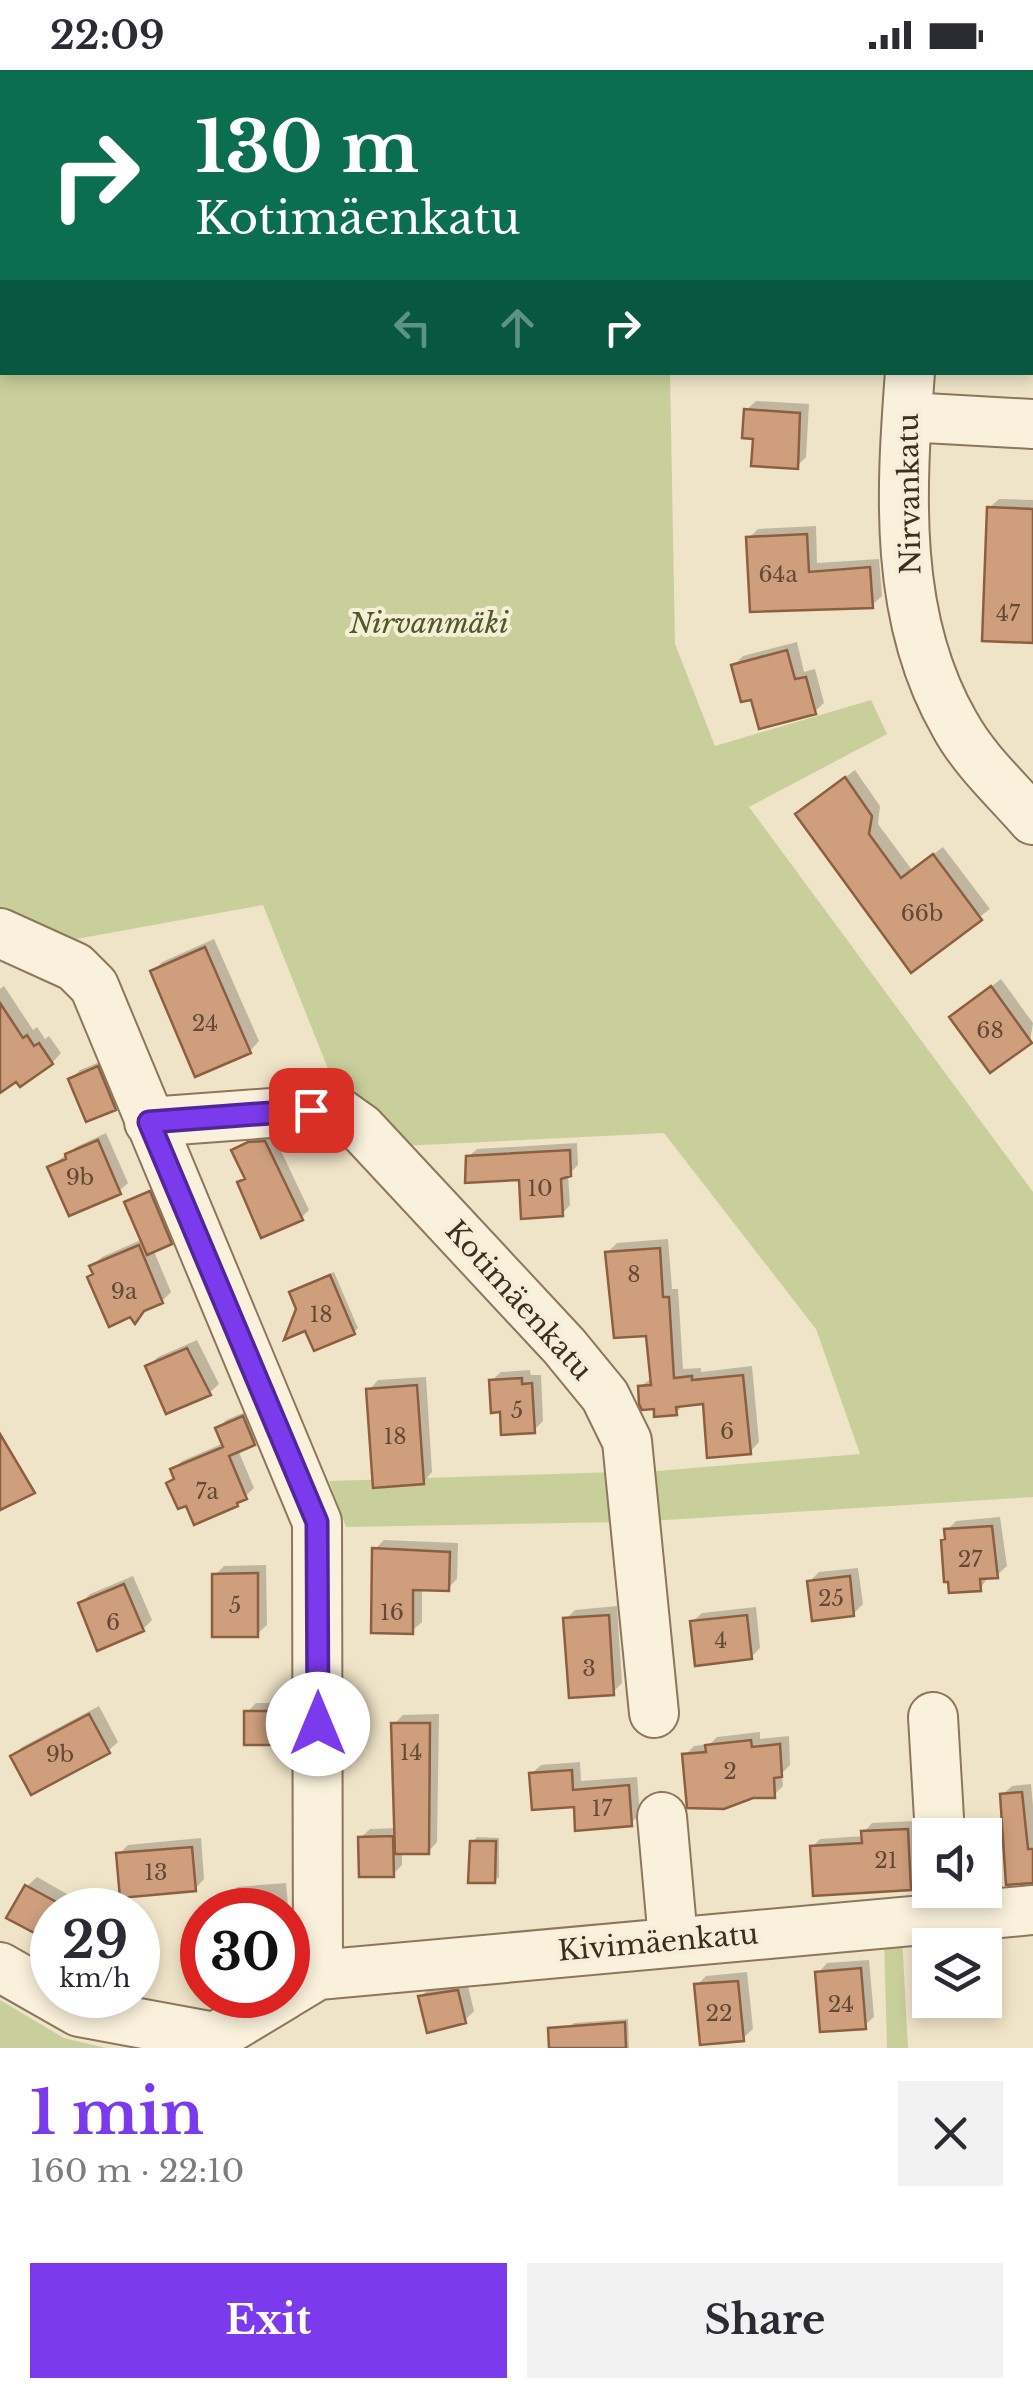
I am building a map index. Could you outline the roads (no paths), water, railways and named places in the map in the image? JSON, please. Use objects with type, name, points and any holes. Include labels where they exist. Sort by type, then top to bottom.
[{"type":"street","points":[[908,395],[1033,424]]},
{"type":"street","name":"Nirvankatu","points":[[908,395],[906,560],[920,646],[956,728],[1033,820]]},
{"type":"street","points":[[0,932],[75,967],[94,986],[317,1522],[301,1888]]},
{"type":"street","name":"Kotimäenkatu","points":[[149,1122],[311,1110],[337,1112],[360,1128],[564,1346],[605,1396],[627,1441],[654,1713]]},
{"type":"street","points":[[933,1717],[939,1818]]},
{"type":"street","points":[[662,1817],[673,1940]]},
{"type":"street","name":"Kivimäenkatu","points":[[310,1986],[912,1907]]},
{"type":"street","name":"Kivimäenkatu","points":[[1002,1908],[1033,1910]]},
{"type":"street","name":"Kivimäenkatu","points":[[0,1967],[79,2012],[217,2043],[253,2018]]},
{"type":"park label","name":"Nirvanmäki","points":[[429,623]]}]
